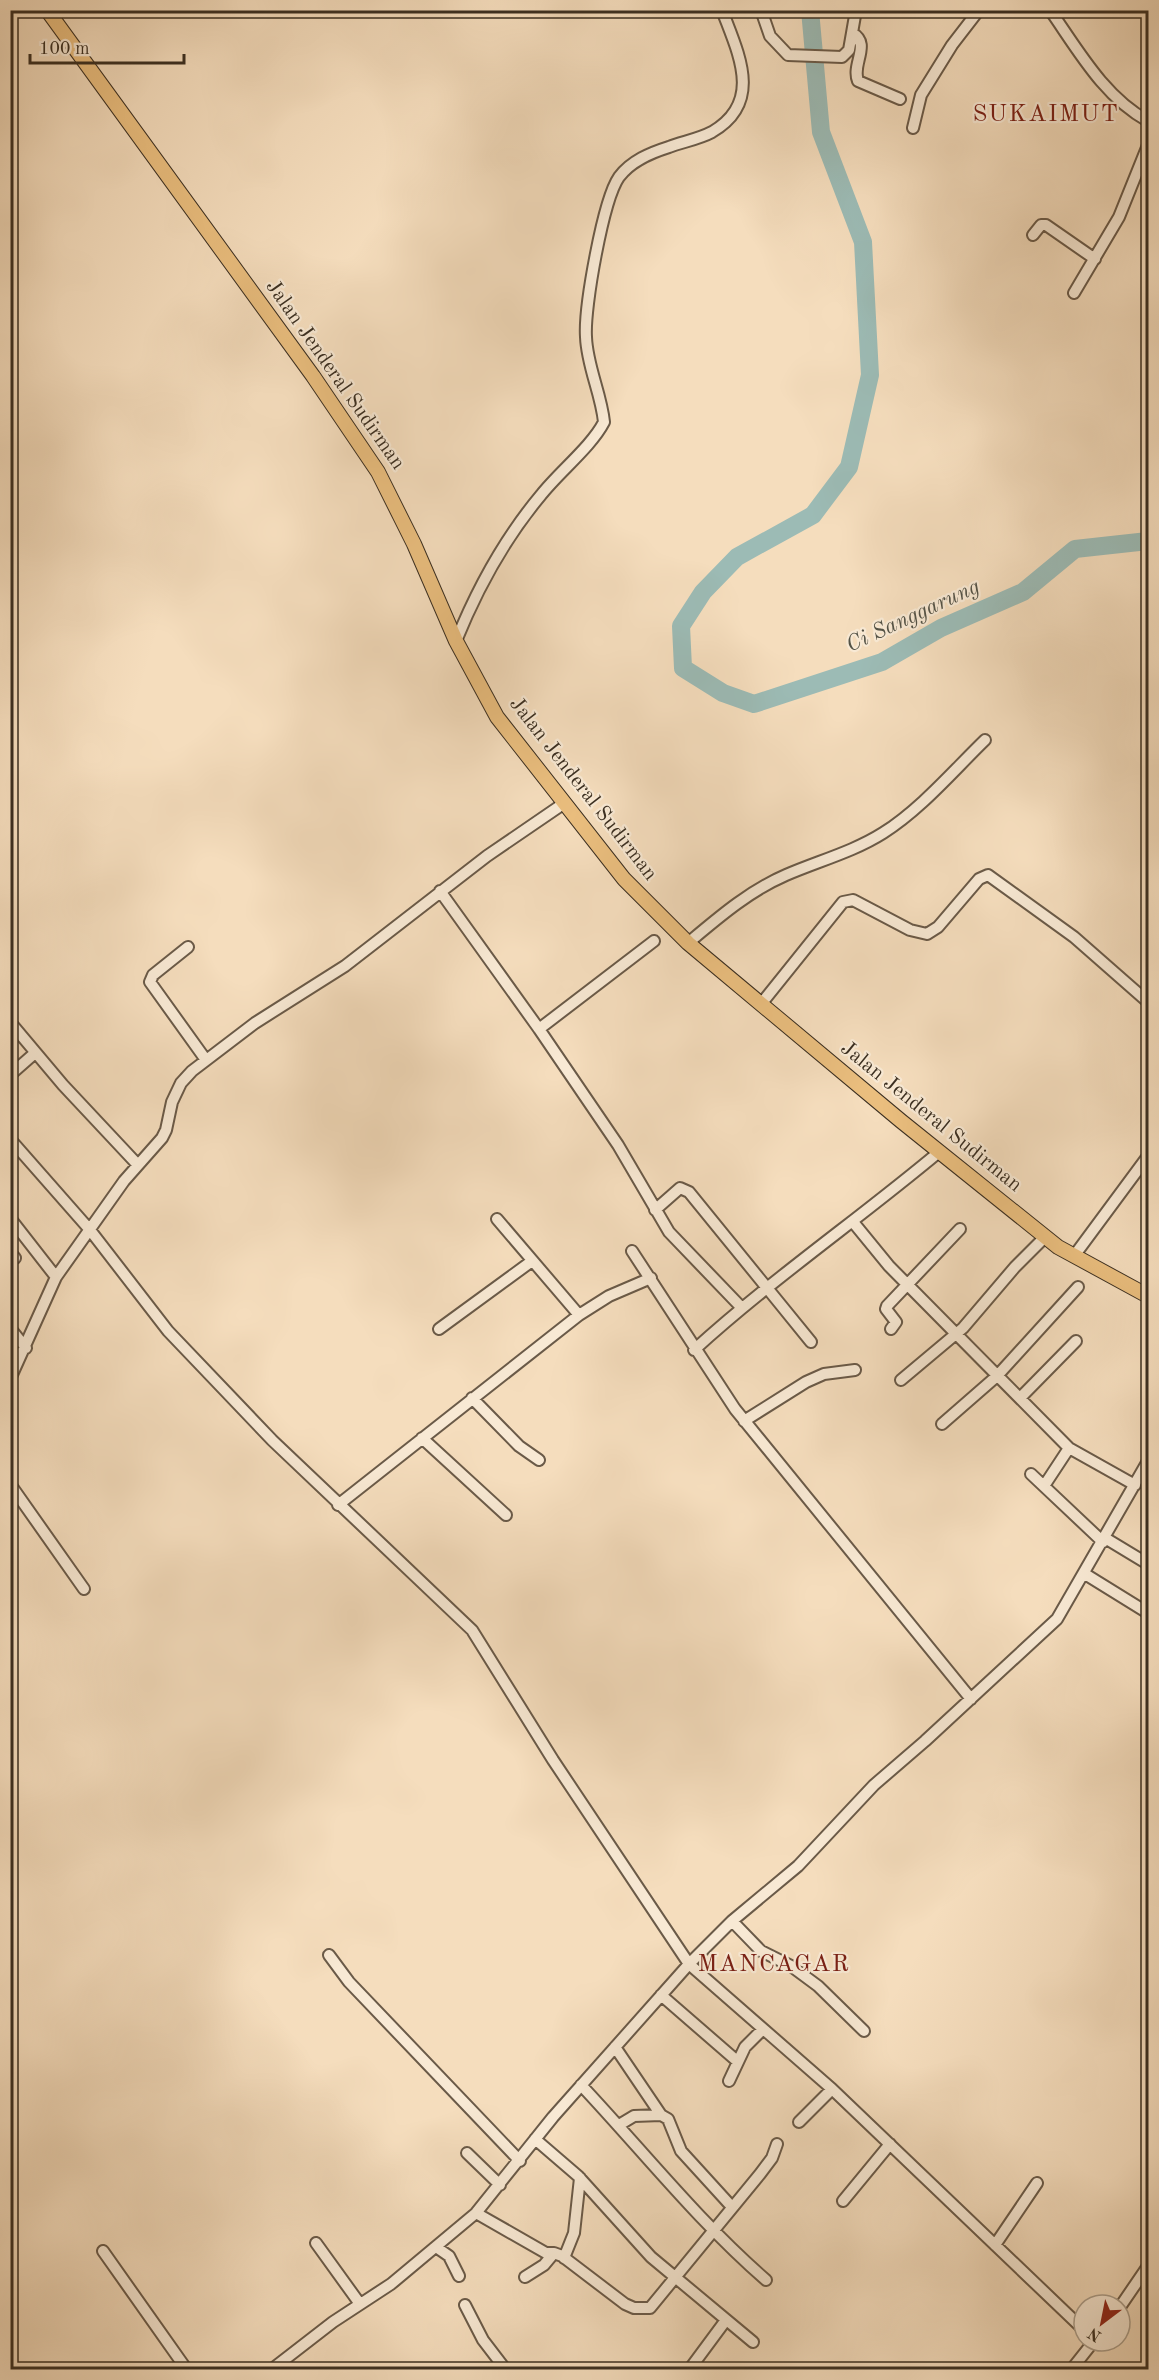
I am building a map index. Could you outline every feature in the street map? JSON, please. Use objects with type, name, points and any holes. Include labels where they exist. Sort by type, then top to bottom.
[{"type":"main road","name":"Jalan Jenderal Sudirman","points":[[47,10],[313,376],[378,472],[409,534],[456,641],[497,717],[624,879],[652,910],[688,943],[939,1152],[1046,1237],[1074,1256],[1149,1296]]},
{"type":"street","points":[[456,641],[474,597],[509,540],[540,495],[604,422],[586,338],[586,316],[595,258],[614,186],[640,158],[712,132],[734,113],[741,100],[744,84],[742,64],[722,10]]},
{"type":"street","points":[[761,10],[770,36],[788,55],[834,59],[846,55],[856,10]]},
{"type":"street","points":[[913,128],[921,95],[952,45],[979,10]]},
{"type":"street","points":[[1050,10],[1097,76],[1127,107],[1149,121]]},
{"type":"street","points":[[852,33],[862,46],[855,70],[858,81],[900,99]]},
{"type":"street","points":[[1074,293],[1128,198],[1149,145]]},
{"type":"street","points":[[1033,235],[1041,225],[1046,225],[1095,259]]},
{"type":"street","points":[[688,943],[749,895],[888,830],[931,793],[985,740]]},
{"type":"street","points":[[10,1379],[26,1348],[56,1277],[137,1164],[166,1130],[172,1102],[181,1083],[206,1060],[255,1023],[345,966],[440,891],[563,804]]},
{"type":"street","points":[[761,1004],[843,902],[853,900],[910,930],[927,934],[938,927],[979,879],[988,875],[1074,937],[1149,1002]]},
{"type":"street","points":[[440,891],[539,1029],[618,1145],[669,1232],[741,1307]]},
{"type":"street","points":[[539,1029],[654,941]]},
{"type":"street","points":[[188,946],[153,975],[150,982],[206,1060]]},
{"type":"street","points":[[10,1022],[35,1053],[137,1164]]},
{"type":"street","points":[[10,1076],[35,1053]]},
{"type":"street","points":[[10,1139],[90,1230],[168,1331],[338,1505],[429,1586],[472,1630],[553,1760],[689,1964],[832,2089],[1072,2319]]},
{"type":"street","points":[[765,1288],[853,1222],[939,1152]]},
{"type":"street","points":[[694,1350],[741,1307],[939,1152]]},
{"type":"street","points":[[1074,1256],[1149,1156]]},
{"type":"street","points":[[656,1210],[680,1188],[689,1192],[811,1342]]},
{"type":"street","points":[[10,1218],[56,1277]]},
{"type":"street","points":[[496,1219],[579,1315]]},
{"type":"street","points":[[853,1222],[906,1284],[1069,1448],[1136,1485]]},
{"type":"street","points":[[891,1329],[896,1322],[886,1309],[887,1306],[960,1229]]},
{"type":"street","points":[[901,1380],[956,1334],[1046,1237]]},
{"type":"street","points":[[632,1251],[694,1350],[744,1421],[970,1699]]},
{"type":"street","points":[[439,1329],[532,1261]]},
{"type":"street","points":[[338,1505],[579,1315],[609,1296],[651,1278]]},
{"type":"street","points":[[942,1424],[997,1376],[1077,1287]]},
{"type":"street","points":[[10,1328],[26,1348]]},
{"type":"street","points":[[1020,1398],[1076,1341]]},
{"type":"street","points":[[744,1421],[824,1374],[855,1370]]},
{"type":"street","points":[[472,1398],[519,1446],[539,1460]]},
{"type":"street","points":[[422,1438],[506,1515]]},
{"type":"street","points":[[1044,1486],[1069,1448]]},
{"type":"street","points":[[271,2370],[360,2304],[391,2284],[476,2213],[581,2085],[689,1964],[732,1921],[791,1872],[874,1785],[1059,1617],[1148,1464]]},
{"type":"street","points":[[1031,1474],[1104,1540],[1149,1564]]},
{"type":"street","points":[[10,1484],[84,1589]]},
{"type":"street","points":[[1085,1574],[1149,1613]]},
{"type":"street","points":[[732,1921],[761,1951],[791,1966],[831,1997],[864,2031]]},
{"type":"street","points":[[329,1955],[349,1982],[520,2161]]},
{"type":"street","points":[[661,1995],[734,2058]]},
{"type":"street","points":[[729,2081],[734,2058],[762,2030]]},
{"type":"street","points":[[615,2047],[666,2120],[681,2151],[732,2207]]},
{"type":"street","points":[[581,2085],[712,2229],[766,2280]]},
{"type":"street","points":[[799,2122],[832,2089]]},
{"type":"street","points":[[621,2128],[634,2116],[666,2120]]},
{"type":"street","points":[[535,2139],[577,2174],[626,2232],[674,2278],[753,2342]]},
{"type":"street","points":[[476,2213],[546,2253],[559,2255],[600,2287],[634,2308],[650,2308],[772,2158],[777,2144]]},
{"type":"street","points":[[843,2201],[890,2144]]},
{"type":"street","points":[[467,2153],[500,2185]]},
{"type":"street","points":[[525,2277],[559,2255],[574,2233],[577,2174]]},
{"type":"street","points":[[995,2246],[1037,2184]]},
{"type":"street","points":[[316,2243],[360,2304]]},
{"type":"street","points":[[436,2247],[449,2256],[459,2276]]},
{"type":"street","points":[[103,2251],[187,2370]]},
{"type":"street","points":[[1130,2293],[1149,2266]]},
{"type":"street","points":[[465,2305],[483,2340],[506,2370]]},
{"type":"street","points":[[689,2370],[726,2320]]},
{"type":"street","points":[[1071,2370],[1084,2353]]},
{"type":"waterway","name":"Ci Sanggarung","points":[[810,10],[821,132],[863,242],[870,375],[849,467],[813,515],[737,557],[703,592],[681,626],[683,668],[723,693],[754,704],[882,662],[941,628],[1023,592],[1075,549],[1148,541]]},
{"type":"district","name":"SUKAIMUT","points":[[1046,115]]},
{"type":"district","name":"MANCAGAR","points":[[774,1965]]}]
